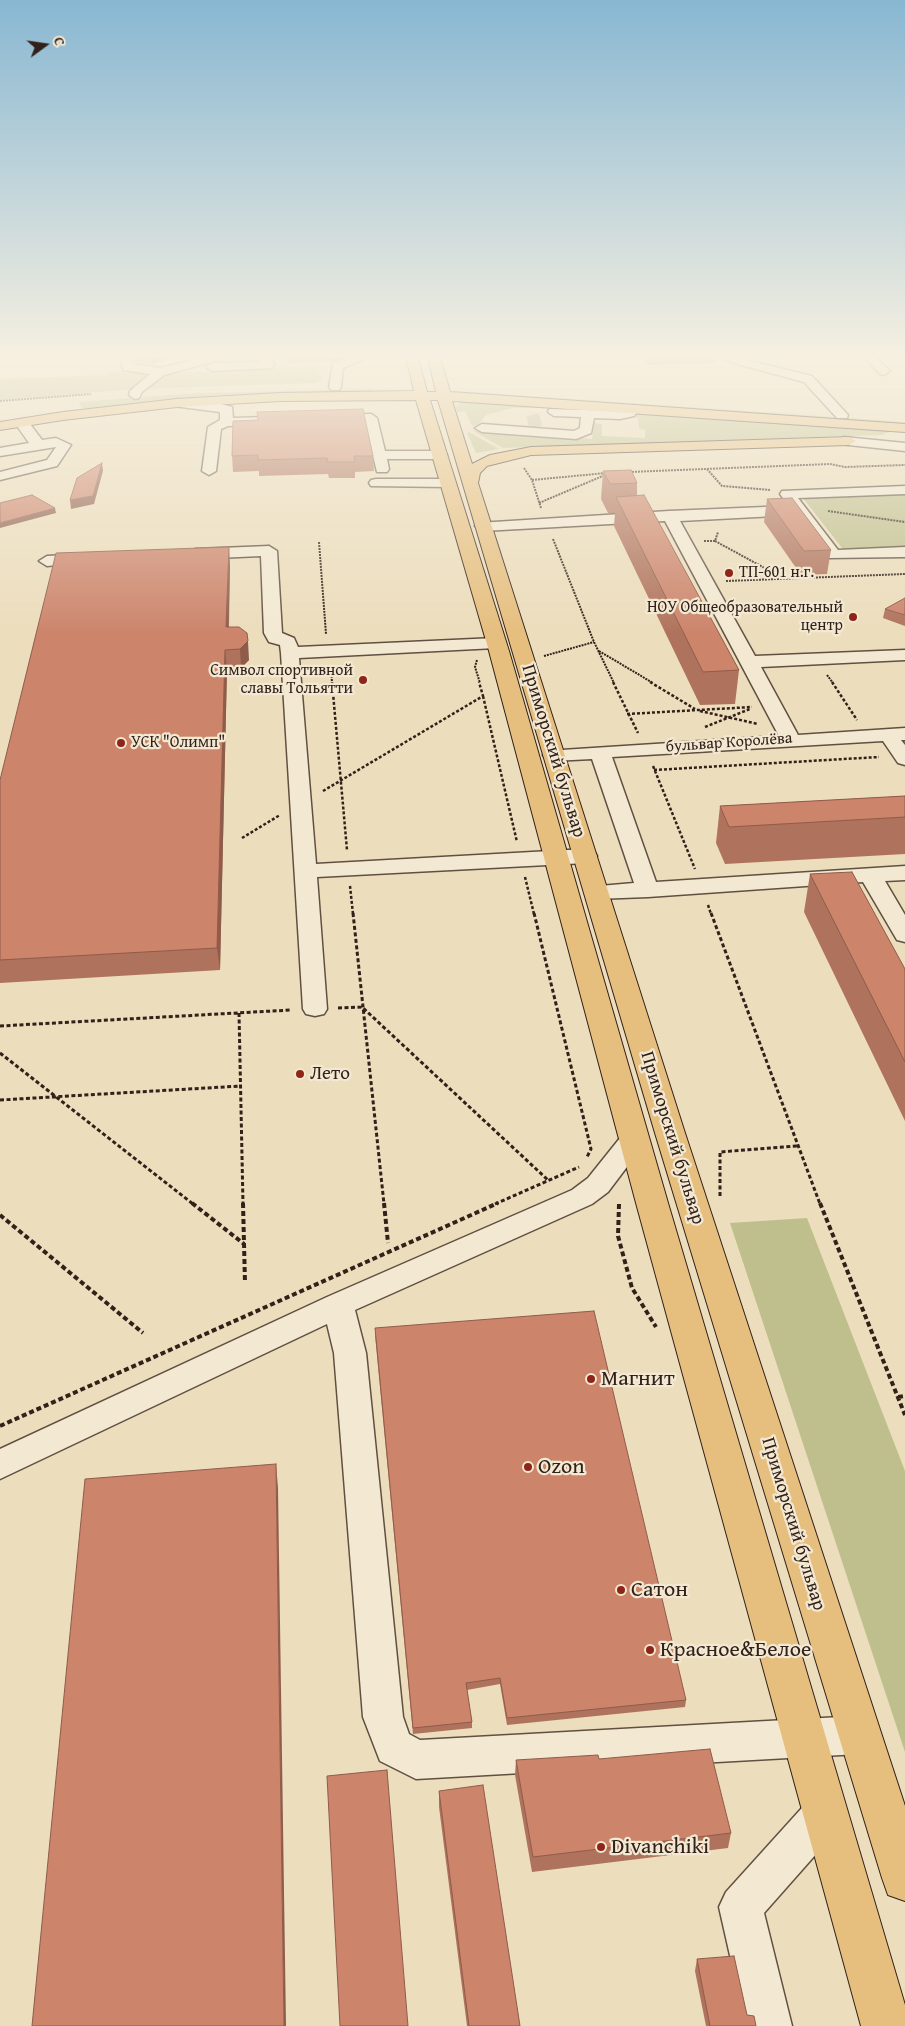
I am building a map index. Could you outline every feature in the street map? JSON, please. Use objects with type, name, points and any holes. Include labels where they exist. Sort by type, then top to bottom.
[{"type":"main road","points":[[448,448],[453,463],[487,651],[571,857],[634,1139],[886,2026]]},
{"type":"main road","points":[[453,463],[473,471],[482,463],[494,458],[531,451],[639,448]]},
{"type":"main road","name":"Приморский бульвар","points":[[453,463],[483,526],[553,755],[571,857],[596,892],[905,1878]]},
{"type":"street","points":[[0,452],[25,448]]},
{"type":"street","points":[[0,476],[52,463],[62,448]]},
{"type":"street","points":[[209,471],[212,448]]},
{"type":"street","points":[[377,448],[380,462],[453,463]]},
{"type":"street","points":[[376,483],[453,463],[466,448]]},
{"type":"street","points":[[905,490],[787,494],[834,555],[905,552]]},
{"type":"street","points":[[483,526],[799,509]]},
{"type":"street","points":[[669,515],[791,739]]},
{"type":"street","points":[[182,555],[269,551],[273,633],[275,638],[288,642],[290,653],[315,1009]]},
{"type":"street","points":[[47,561],[105,558]]},
{"type":"street","points":[[290,653],[328,651],[487,651]]},
{"type":"street","points":[[749,662],[905,655]]},
{"type":"street","points":[[897,734],[904,757]]},
{"type":"street","name":"бульвар Королёва","points":[[553,755],[897,734]]},
{"type":"street","points":[[600,752],[648,890]]},
{"type":"street","points":[[305,871],[571,857]]},
{"type":"street","points":[[596,892],[702,887],[905,873]]},
{"type":"street","points":[[870,875],[905,936]]},
{"type":"street","points":[[0,1465],[338,1305],[582,1197],[598,1185],[634,1139]]},
{"type":"street","points":[[338,1305],[350,1353],[383,1717],[394,1747],[416,1760],[859,1735]]},
{"type":"street","points":[[769,2026],[741,1907],[825,1813]]},
{"type":"path","points":[[622,472],[830,464],[845,467],[905,465]]},
{"type":"path","points":[[706,469],[722,486],[778,491]]},
{"type":"path","points":[[539,503],[563,491],[613,472],[532,480],[539,503],[594,642],[654,770],[702,887],[797,1146],[905,1415]]},
{"type":"path","points":[[799,509],[818,508],[842,514],[905,522]]},
{"type":"path","points":[[715,541],[783,579]]},
{"type":"path","points":[[319,542],[362,1007],[388,1243]]},
{"type":"path","points":[[705,582],[905,574]]},
{"type":"path","points":[[540,657],[594,642]]},
{"type":"path","points":[[0,1426],[584,1165],[591,1148],[483,696],[474,667],[487,651]]},
{"type":"path","points":[[599,651],[696,710],[767,726]]},
{"type":"path","points":[[827,674],[860,724]]},
{"type":"path","points":[[341,782],[483,696]]},
{"type":"path","points":[[749,699],[753,707]]},
{"type":"path","points":[[627,714],[753,707]]},
{"type":"path","points":[[703,728],[753,707]]},
{"type":"path","points":[[654,770],[904,757]]},
{"type":"path","points":[[0,1026],[362,1007],[549,1181]]},
{"type":"path","points":[[239,1013],[245,1283]]},
{"type":"path","points":[[0,1053],[244,1244]]},
{"type":"path","points":[[0,1100],[241,1086]]},
{"type":"path","points":[[720,1198],[720,1152],[797,1146]]},
{"type":"path","points":[[614,1201],[619,1204],[625,1204]]},
{"type":"path","points":[[619,1204],[618,1236],[632,1288],[657,1329]]},
{"type":"path","points":[[0,1215],[143,1333]]},
{"type":"path","points":[[898,1397],[905,1396]]},
{"type":"green space","points":[[474,448],[499,449],[476,453]]},
{"type":"green space","points":[[905,494],[905,550],[845,552],[803,498]]},
{"type":"green space","points":[[807,1218],[905,1471],[905,1752],[730,1223]]},
{"type":"building","points":[[232,448],[371,448],[373,456],[354,456],[355,462],[328,462],[327,458],[258,460],[258,455],[232,456]]},
{"type":"building","points":[[102,463],[93,496],[70,500],[77,478]]},
{"type":"building","points":[[631,470],[637,483],[610,484],[603,471]]},
{"type":"building","points":[[32,495],[55,508],[0,523],[0,503]]},
{"type":"building","points":[[644,495],[739,670],[703,672],[616,497]]},
{"type":"building","points":[[792,498],[831,550],[804,551],[767,499]]},
{"type":"building","name":"УСК \"Олимп\"","points":[[229,547],[226,627],[239,627],[247,633],[248,641],[240,649],[225,650],[217,948],[0,960],[0,780],[56,553]]},
{"type":"building","points":[[905,598],[905,615],[885,609]]},
{"type":"building","points":[[905,796],[905,817],[729,827],[720,806]]},
{"type":"building","points":[[852,872],[905,969],[905,1062],[810,874]]},
{"type":"building","points":[[594,1311],[686,1700],[507,1718],[500,1678],[466,1683],[472,1722],[413,1728],[375,1328]]},
{"type":"building","points":[[276,1464],[284,2026],[32,2026],[85,1479]]},
{"type":"building","points":[[710,1749],[731,1833],[533,1857],[516,1760],[598,1755],[599,1759]]},
{"type":"building","points":[[387,1770],[408,2026],[340,2026],[327,1776]]},
{"type":"building","points":[[483,1785],[520,2026],[469,2026],[439,1791]]},
{"type":"building","points":[[734,1956],[747,2015],[754,2016],[756,2026],[710,2026],[697,1959]]},
{"type":"place","name":"ТП-601 н.г.","points":[[729,573]]},
{"type":"place","name":"НОУ Общеобразовательный центр","points":[[853,617]]},
{"type":"place","name":"Символ спортивной славы Тольятти","points":[[363,680]]},
{"type":"place","name":"УСК \"Олимп\"","points":[[121,743]]},
{"type":"place","name":"Лето","points":[[300,1074]]},
{"type":"place","name":"Магнит","points":[[591,1379]]},
{"type":"place","name":"Ozon","points":[[528,1467]]},
{"type":"place","name":"Сатон","points":[[621,1590]]},
{"type":"place","name":"Красное&Белое","points":[[650,1650]]},
{"type":"place","name":"Divanchiki","points":[[601,1847]]}]
